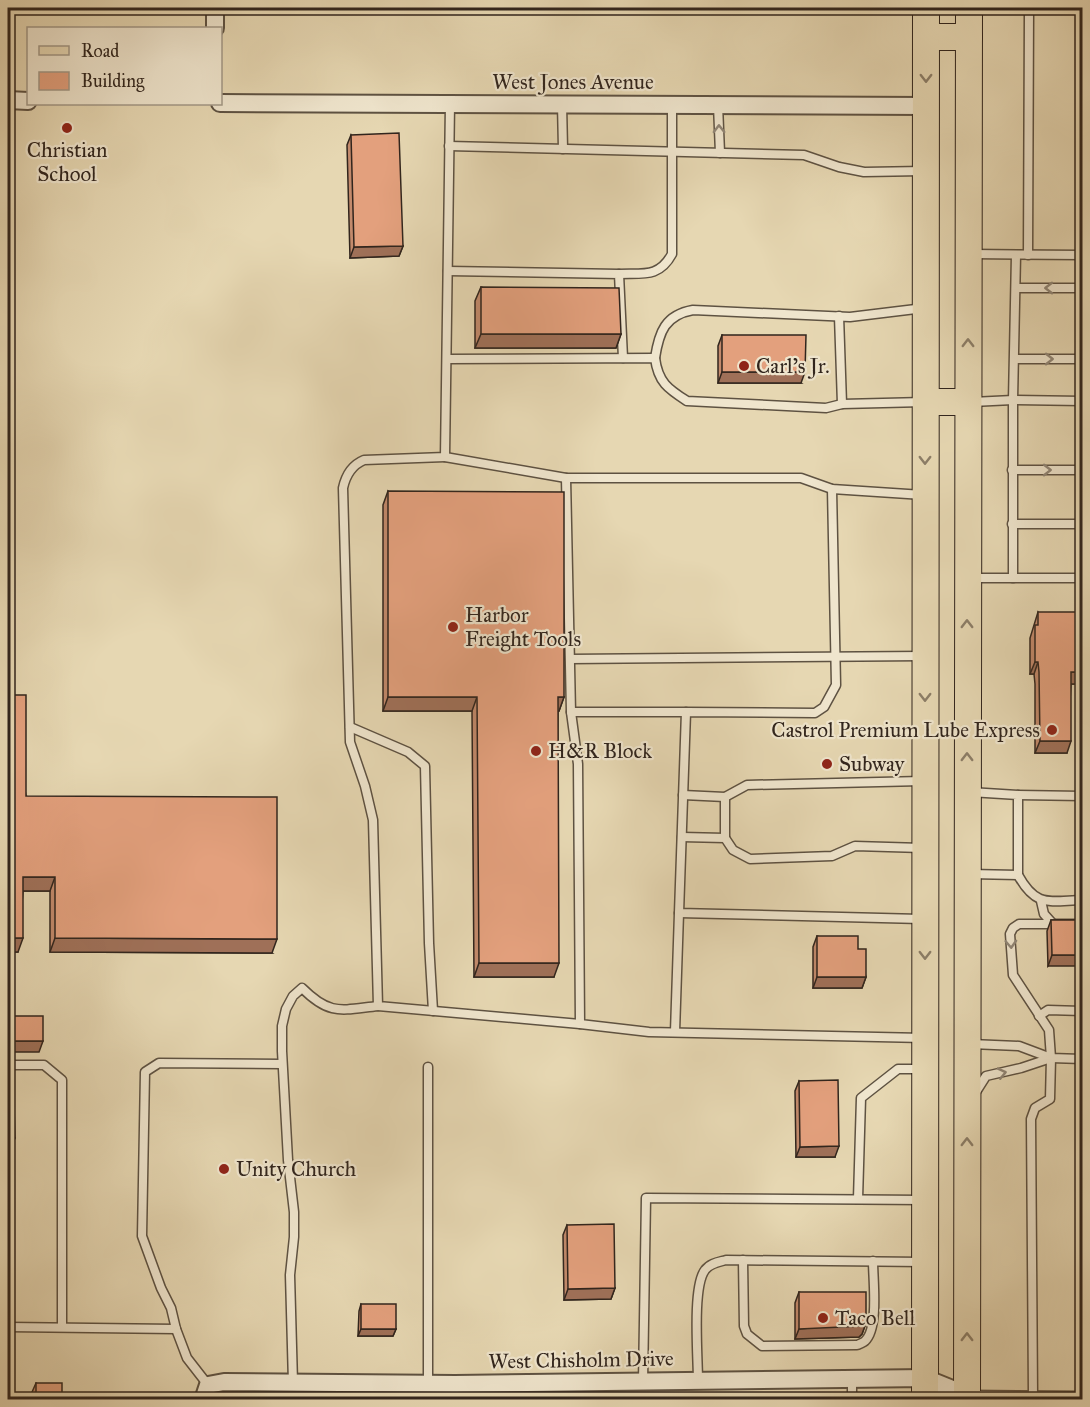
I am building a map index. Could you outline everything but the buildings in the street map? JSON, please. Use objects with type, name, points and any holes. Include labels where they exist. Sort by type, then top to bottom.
[{"type":"main road","points":[[925,1389],[926,8]]},
{"type":"main road","points":[[967,1397],[969,8]]},
{"type":"main road","points":[[926,37],[969,37]]},
{"type":"main road","points":[[926,402],[968,402]]},
{"type":"street","points":[[215,8],[215,27]]},
{"type":"street","points":[[8,100],[27,100]]},
{"type":"street","name":"West Jones Avenue","points":[[222,103],[926,106]]},
{"type":"street","name":"West Chisholm Drive","points":[[206,1392],[224,1382],[428,1384],[455,1392],[643,1382],[852,1379],[967,1397]]},
{"type":"lane","points":[[1028,255],[1029,8]]},
{"type":"lane","points":[[445,457],[450,104]]},
{"type":"lane","points":[[562,104],[563,149]]},
{"type":"lane","points":[[448,271],[619,274],[655,273],[666,265],[672,254],[672,104]]},
{"type":"lane","points":[[718,105],[720,153]]},
{"type":"lane","points":[[449,146],[804,155],[839,167],[864,172],[926,171]]},
{"type":"lane","points":[[968,254],[1083,255]]},
{"type":"lane","points":[[1013,578],[1012,470],[1016,255]]},
{"type":"lane","points":[[619,274],[623,358]]},
{"type":"lane","points":[[1016,288],[1083,288]]},
{"type":"lane","points":[[926,308],[839,316],[693,310],[680,312],[667,323],[659,336],[655,358],[657,372],[669,390],[687,401],[826,408],[842,404],[926,402]]},
{"type":"lane","points":[[839,316],[842,404]]},
{"type":"lane","points":[[447,359],[655,358]]},
{"type":"lane","points":[[1015,359],[1083,359]]},
{"type":"lane","points":[[968,402],[1083,401]]},
{"type":"lane","points":[[378,1006],[373,820],[365,786],[350,742],[344,488],[345,478],[355,464],[364,460],[445,457],[566,478],[801,478],[832,489],[925,495]]},
{"type":"lane","points":[[1012,470],[1083,470]]},
{"type":"lane","points":[[566,478],[571,712],[578,764],[580,1024]]},
{"type":"lane","points":[[571,712],[816,713],[824,707],[836,685],[832,489]]},
{"type":"lane","points":[[1012,524],[1083,524]]},
{"type":"lane","points":[[967,578],[1083,578]]},
{"type":"lane","points":[[570,659],[925,656]]},
{"type":"lane","points":[[675,1032],[686,712]]},
{"type":"lane","points":[[350,727],[408,752],[425,766],[433,1011]]},
{"type":"lane","points":[[683,795],[725,797],[747,785],[925,781]]},
{"type":"lane","points":[[967,792],[1083,796]]},
{"type":"lane","points":[[1018,795],[1018,875],[1026,890],[1041,901],[1083,900]]},
{"type":"lane","points":[[725,797],[725,838],[733,850],[750,859],[832,856],[855,846],[925,848]]},
{"type":"lane","points":[[682,837],[725,838]]},
{"type":"lane","points":[[967,874],[1018,875]]},
{"type":"lane","points":[[1041,901],[1044,914],[1053,924]]},
{"type":"lane","points":[[679,913],[925,919]]},
{"type":"lane","points":[[1033,1396],[1031,1119],[1035,1108],[1050,1099],[1051,1058],[1049,1030],[1013,975],[1010,934],[1019,924],[1083,924]]},
{"type":"lane","points":[[293,1383],[290,1275],[294,1212],[288,1160],[282,1026],[286,1009],[302,988],[318,1004],[341,1010],[378,1006],[675,1032],[924,1038]]},
{"type":"lane","points":[[1039,1016],[1048,1010],[1083,1011]]},
{"type":"lane","points":[[967,1044],[1019,1046],[1051,1058],[1083,1059]]},
{"type":"lane","points":[[967,1106],[986,1076],[1051,1058]]},
{"type":"lane","points":[[206,1392],[187,1358],[171,1308],[161,1288],[142,1236],[145,1072],[159,1063],[282,1064]]},
{"type":"lane","points":[[8,1065],[44,1065],[62,1080],[62,1327]]},
{"type":"lane","points":[[428,1067],[428,1384]]},
{"type":"lane","points":[[858,1199],[861,1098],[898,1069],[924,1069]]},
{"type":"lane","points":[[643,1382],[646,1198],[924,1200]]},
{"type":"lane","points":[[698,1381],[698,1296],[701,1279],[706,1269],[714,1263],[726,1260],[924,1262]]},
{"type":"lane","points":[[743,1260],[744,1326],[747,1334],[762,1346],[857,1345],[865,1341],[873,1322],[873,1261]]},
{"type":"lane","points":[[8,1327],[176,1329]]},
{"type":"lane","points":[[852,1379],[852,1400]]},
{"type":"lane","points":[[967,1397],[1062,1398],[1083,1396]]},
{"type":"place","name":"Christian School","points":[[67,128]]},
{"type":"place","name":"Carl's Jr.","points":[[744,366]]},
{"type":"place","name":"Harbor Freight Tools","points":[[453,627]]},
{"type":"place","name":"Castrol Premium Lube Express","points":[[1052,730]]},
{"type":"place","name":"H&R Block","points":[[536,751]]},
{"type":"place","name":"Subway","points":[[827,764]]},
{"type":"place","name":"Unity Church","points":[[224,1169]]},
{"type":"place","name":"Taco Bell","points":[[823,1318]]}]
